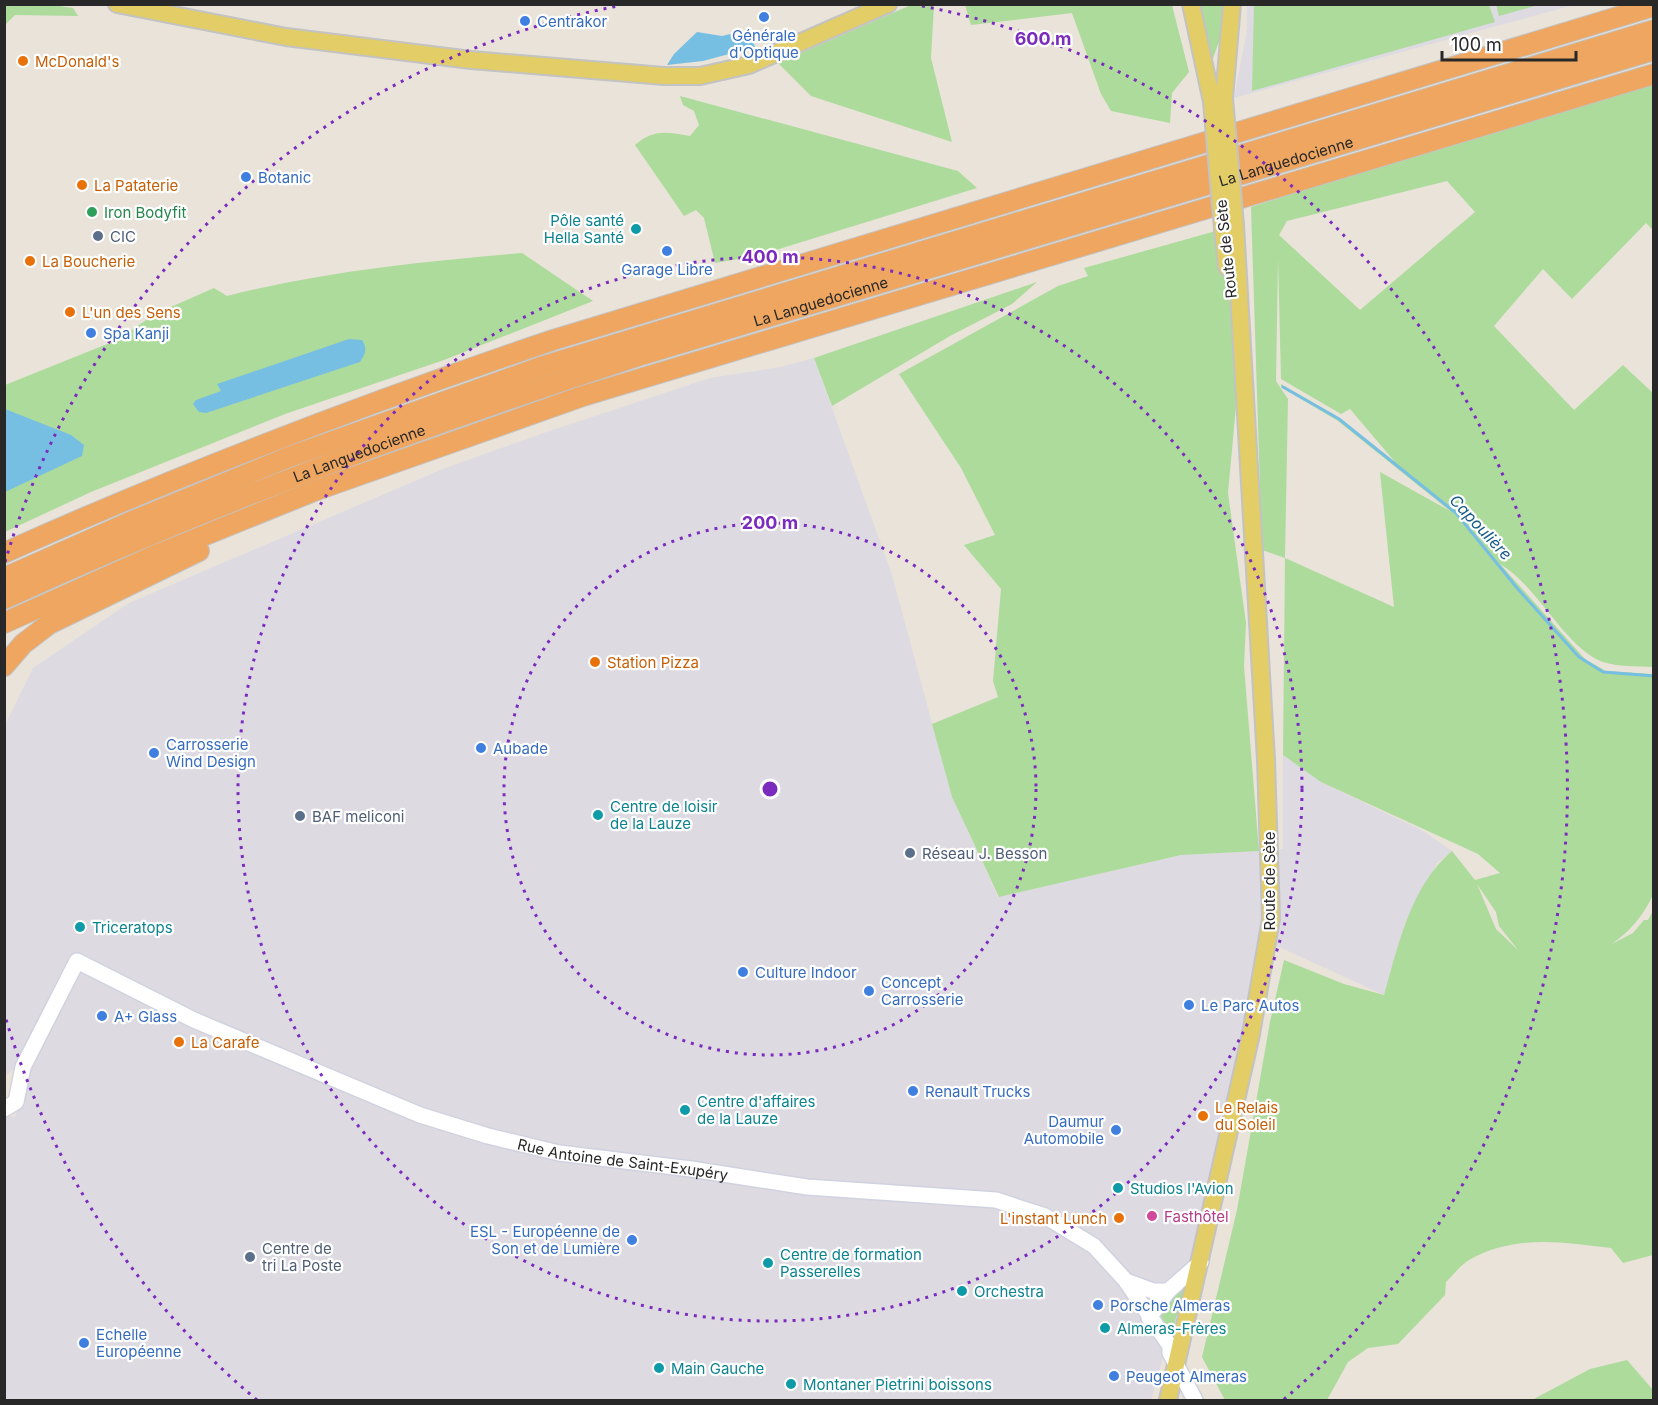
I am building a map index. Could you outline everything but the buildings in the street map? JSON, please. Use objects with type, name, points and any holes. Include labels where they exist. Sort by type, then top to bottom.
[{"type":"highway","points":[[4,553],[259,445],[424,383],[621,318],[1653,6]]},
{"type":"highway","name":"La Languedocienne","points":[[4,578],[256,470],[544,366],[1653,30]]},
{"type":"highway","name":"La Languedocienne","points":[[4,599],[232,501],[491,404],[638,356],[1653,50]]},
{"type":"highway","points":[[4,623],[156,555],[314,491],[530,414],[714,355],[1653,74]]},
{"type":"highway","points":[[4,666],[23,644],[49,624],[182,558],[530,414]]},
{"type":"highway","points":[[4,539],[172,473],[259,445]]},
{"type":"main road","points":[[117,4],[296,38],[471,60],[664,76],[700,76],[749,65],[888,4]]},
{"type":"main road","name":"Route de Sète","points":[[1170,1394],[1173,1358],[1201,1263],[1262,980],[1270,919],[1266,760],[1241,352],[1231,299],[1229,227],[1218,100],[1191,4]]},
{"type":"main road","name":"Route de Sète","points":[[1218,100],[1232,4]]},
{"type":"main road","points":[[1157,1401],[1170,1394]]},
{"type":"street","name":"Rue Antoine de Saint-Exupéry","points":[[10,1086],[23,1067],[77,962],[194,1020],[420,1115],[559,1154],[691,1169],[807,1187],[996,1200],[1045,1216],[1094,1246],[1126,1281],[1152,1322],[1159,1328],[1196,1401]]},
{"type":"street","points":[[4,1109],[12,1107],[16,1102],[10,1086]]},
{"type":"street","points":[[1152,1322],[1168,1291],[1201,1263]]},
{"type":"street","points":[[1126,1281],[1153,1291],[1168,1291]]},
{"type":"shaded area","points":[[1247,5],[1573,5],[1234,98],[1247,30]]},
{"type":"shaded area","points":[[814,358],[892,575],[952,797],[998,897],[1181,855],[1283,849],[1283,755],[1321,782],[1423,831],[1452,851],[1437,863],[1405,924],[1384,995],[1264,940],[1246,1063],[1151,1400],[5,1400],[5,1116],[15,1117],[26,1073],[79,973],[87,971],[239,1043],[461,1134],[564,1160],[720,1179],[732,1176],[561,1150],[424,1113],[243,1037],[72,957],[15,1068],[5,1076],[4,727],[33,668],[129,603],[448,467],[710,378],[781,367]]},
{"type":"green space","points":[[5,4],[73,8],[78,16],[15,15],[5,25]]},
{"type":"green space","points":[[1496,4],[1538,4],[1538,5],[1499,16]]},
{"type":"green space","points":[[911,5],[934,5],[931,58],[952,142],[811,96],[778,63]]},
{"type":"green space","points":[[965,5],[1172,5],[1189,72],[1172,93],[1170,123],[1111,111],[1101,94],[1072,13],[971,25]]},
{"type":"green space","points":[[1200,5],[1226,5],[1221,36],[1212,61]]},
{"type":"green space","points":[[1254,5],[1489,5],[1495,22],[1252,91]]},
{"type":"green space","points":[[1653,83],[1653,230],[1646,223],[1572,299],[1543,269],[1494,326],[1574,410],[1623,365],[1653,393],[1653,667],[1609,664],[1589,655],[1564,631],[1527,587],[1500,564],[1585,659],[1606,671],[1653,674],[1653,895],[1636,922],[1612,944],[1633,933],[1644,920],[1648,920],[1653,911],[1653,1255],[1623,1263],[1611,1248],[1557,1242],[1521,1243],[1486,1252],[1469,1260],[1457,1270],[1446,1282],[1445,1295],[1398,1344],[1368,1348],[1348,1362],[1327,1400],[1225,1400],[1202,1357],[1237,1210],[1270,1022],[1284,960],[1344,984],[1384,995],[1408,917],[1426,881],[1438,865],[1452,851],[1475,880],[1500,873],[1478,854],[1321,782],[1283,755],[1285,558],[1262,550],[1251,207],[1608,94]],"holes":[[[1447,181],[1475,212],[1360,310],[1279,235],[1287,221]],[[1278,259],[1281,379],[1341,414],[1350,409],[1395,462],[1335,415],[1281,384],[1281,387],[1338,421],[1450,511],[1380,472],[1394,607],[1285,558],[1288,399],[1276,381]],[[1477,884],[1496,912],[1499,926],[1518,950],[1496,929]]]},
{"type":"green space","points":[[680,96],[958,171],[977,188],[756,256],[715,263],[704,218],[696,210],[684,216],[635,145],[648,136],[661,133],[690,136],[699,125],[694,111],[683,105]]},
{"type":"green space","points":[[1223,229],[1231,299],[1241,352],[1228,493],[1246,623],[1244,666],[1259,851],[1181,855],[999,897],[952,797],[932,724],[998,697],[993,681],[1001,589],[964,545],[995,535],[961,468],[899,374],[1058,286],[1088,276],[1084,268]]},
{"type":"green space","points":[[522,253],[593,301],[444,360],[285,414],[91,492],[5,532],[5,385],[117,340],[155,314],[214,288],[227,296],[337,274]]},
{"type":"green space","points":[[1037,282],[1012,304],[950,336],[832,406],[814,358]]},
{"type":"green space","points":[[1184,1288],[1171,1337],[1156,1318],[1174,1293]]},
{"type":"green space","points":[[1627,1360],[1653,1390],[1653,1400],[1532,1400],[1590,1369]]},
{"type":"water","points":[[742,31],[752,38],[755,47],[703,61],[667,65],[674,54],[697,32],[722,36]]},
{"type":"water","points":[[349,339],[362,340],[364,343],[365,351],[360,362],[206,413],[199,412],[193,404],[196,400],[221,391],[217,384]]},
{"type":"water","points":[[5,409],[71,435],[84,445],[82,456],[5,492]]},
{"type":"waterway","name":"Capoulière","points":[[1283,387],[1339,419],[1456,513],[1517,588],[1579,657],[1603,672],[1654,676]]},
{"type":"place","name":"Générale d'Optique","points":[[764,17]]},
{"type":"place","name":"Centrakor","points":[[525,21]]},
{"type":"place","name":"McDonald's","points":[[23,61]]},
{"type":"place","name":"Botanic","points":[[246,177]]},
{"type":"place","name":"La Pataterie","points":[[82,185]]},
{"type":"place","name":"Iron Bodyfit","points":[[92,212]]},
{"type":"place","name":"Pôle santé Hella Santé","points":[[636,229]]},
{"type":"place","name":"CIC","points":[[98,236]]},
{"type":"place","name":"Garage Libre","points":[[667,251]]},
{"type":"place","name":"La Boucherie","points":[[30,261]]},
{"type":"place","name":"L'un des Sens","points":[[70,312]]},
{"type":"place","name":"Spa Kanji","points":[[91,333]]},
{"type":"place","name":"Station Pizza","points":[[595,662]]},
{"type":"place","name":"Aubade","points":[[481,748]]},
{"type":"place","name":"Carrosserie Wind Design","points":[[154,753]]},
{"type":"place","name":"Centre de loisir de la Lauze","points":[[598,815]]},
{"type":"place","name":"BAF meliconi","points":[[300,816]]},
{"type":"place","name":"Réseau J. Besson","points":[[910,853]]},
{"type":"place","name":"Triceratops","points":[[80,927]]},
{"type":"place","name":"Culture Indoor","points":[[743,972]]},
{"type":"place","name":"Concept Carrosserie","points":[[869,991]]},
{"type":"place","name":"Le Parc Autos","points":[[1189,1005]]},
{"type":"place","name":"A+ Glass","points":[[102,1016]]},
{"type":"place","name":"La Carafe","points":[[179,1042]]},
{"type":"place","name":"Renault Trucks","points":[[913,1091]]},
{"type":"place","name":"Centre d'affaires de la Lauze","points":[[685,1110]]},
{"type":"place","name":"Le Relais du Soleil","points":[[1203,1116]]},
{"type":"place","name":"Daumur Automobile","points":[[1116,1130]]},
{"type":"place","name":"Studios l'Avion","points":[[1118,1188]]},
{"type":"place","name":"Fasthôtel","points":[[1152,1216]]},
{"type":"place","name":"L'instant Lunch","points":[[1119,1218]]},
{"type":"place","name":"ESL - Européenne de Son et de Lumière","points":[[632,1240]]},
{"type":"place","name":"Centre de tri La Poste","points":[[250,1257]]},
{"type":"place","name":"Centre de formation Passerelles","points":[[768,1263]]},
{"type":"place","name":"Orchestra","points":[[962,1291]]},
{"type":"place","name":"Porsche Almeras","points":[[1098,1305]]},
{"type":"place","name":"Almeras-Frères","points":[[1105,1328]]},
{"type":"place","name":"Echelle Européenne","points":[[84,1343]]},
{"type":"place","name":"Main Gauche","points":[[659,1368]]},
{"type":"place","name":"Peugeot Almeras","points":[[1114,1376]]},
{"type":"place","name":"Montaner Pietrini boissons","points":[[791,1384]]}]
